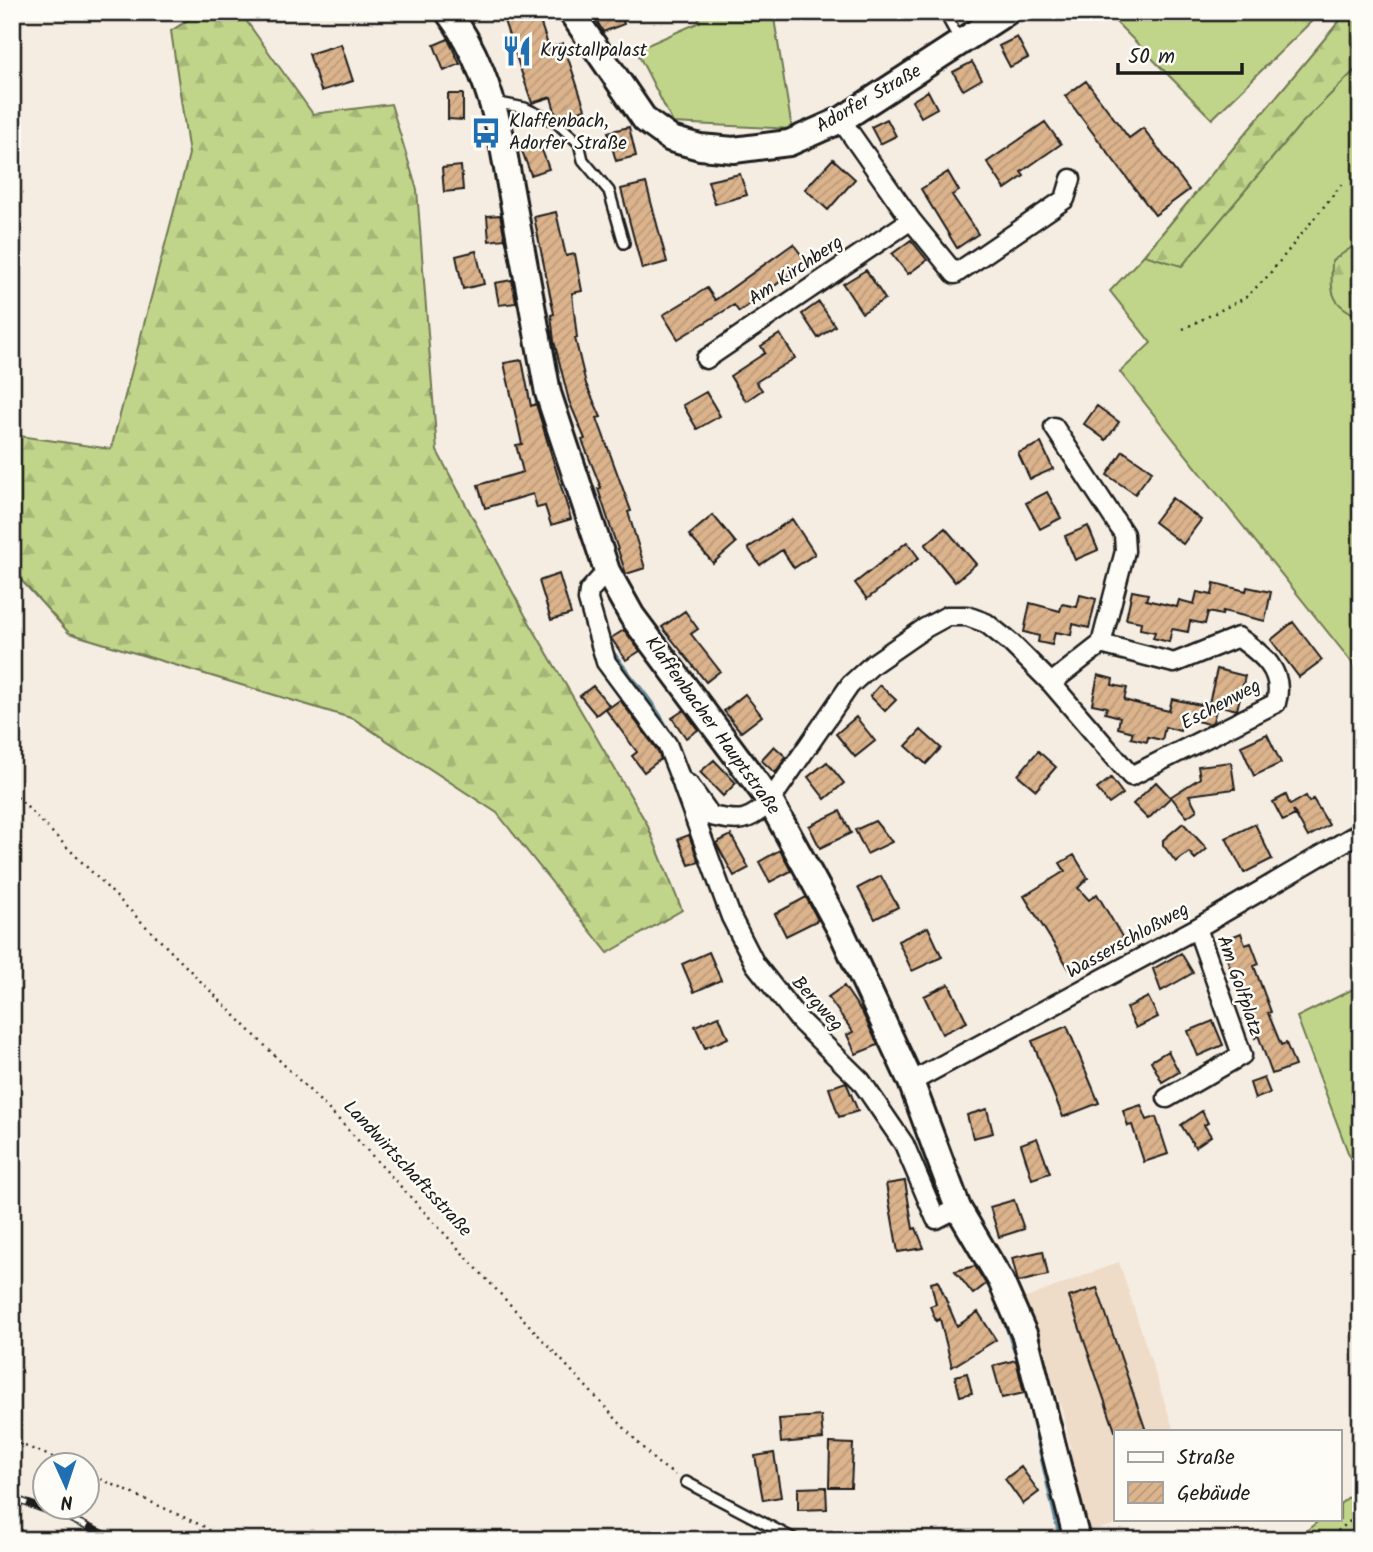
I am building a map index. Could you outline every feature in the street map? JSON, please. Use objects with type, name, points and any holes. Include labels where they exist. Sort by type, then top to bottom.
[{"type":"street","name":"Adorfer Straße","points":[[571,12],[645,120],[671,139],[700,147],[734,150],[789,143],[841,120],[1007,12]]},
{"type":"street","name":"Klaffenbacher Hauptstraße","points":[[452,14],[481,67],[492,101],[501,136],[548,393],[607,571],[632,616],[764,808],[842,933],[911,1083],[958,1208],[1001,1281],[1025,1336],[1077,1540]]},
{"type":"street","points":[[841,120],[911,219],[955,274],[1065,199],[1071,179]]},
{"type":"street","name":"Am Kirchberg","points":[[706,359],[911,219]]},
{"type":"street","points":[[1051,683],[1101,644],[1125,551],[1124,534],[1054,428]]},
{"type":"street","name":"Bergweg","points":[[607,571],[589,591],[588,600],[606,662],[667,744],[731,917],[755,964],[800,1021],[861,1081],[904,1144],[936,1219],[958,1208]]},
{"type":"street","name":"Eschenweg","points":[[764,808],[850,685],[873,664],[947,616],[967,616],[986,623],[1011,643],[1051,683],[1131,776],[1276,703],[1280,688],[1266,657],[1238,637],[1174,663],[1101,644]]},
{"type":"street","name":"Bergweg","points":[[681,780],[689,785],[711,816],[737,821],[764,808]]},
{"type":"street","name":"Wasserschloßweg","points":[[911,1083],[1197,928],[1361,832]]},
{"type":"street","name":"Am Golfplatz","points":[[1167,1098],[1242,1055],[1197,928]]},
{"type":"lane","points":[[944,12],[962,43]]},
{"type":"lane","points":[[492,101],[525,108],[557,123],[579,143],[583,160],[608,191],[624,243]]},
{"type":"lane","points":[[686,1482],[796,1540]]},
{"type":"path","points":[[1183,329],[1245,298],[1342,184]]},
{"type":"path","name":"Landwirtschaftsstraße","points":[[12,792],[341,1122],[655,1461],[686,1482]]},
{"type":"path","points":[[12,1441],[33,1450]]},
{"type":"path","points":[[102,1479],[205,1527],[222,1540]]},
{"type":"path","points":[[1327,1540],[1361,1512]]},
{"type":"shaded area","points":[[1119,1262],[1174,1430],[1114,1430],[1114,1520],[1128,1520],[1091,1532],[1085,1525],[1065,1420],[1037,1332],[1021,1300]]},
{"type":"green space","points":[[200,12],[240,12],[313,114],[391,104],[417,190],[437,451],[525,615],[647,824],[682,910],[608,953],[497,813],[354,719],[69,633],[12,570],[12,435],[111,449],[189,154],[171,31]]},
{"type":"green space","points":[[696,12],[773,12],[792,129],[673,123],[636,50],[700,22]]},
{"type":"green space","points":[[1106,12],[1321,12],[1212,119]]},
{"type":"green space","points":[[1347,12],[1361,12],[1361,678],[1350,660],[1120,372],[1151,343],[1110,291],[1144,255]]},
{"type":"green space","points":[[1347,12],[1361,12],[1361,64],[1300,125],[1182,266],[1144,255]]},
{"type":"green space","points":[[1361,241],[1361,317],[1337,302],[1332,289],[1332,261]]},
{"type":"green space","points":[[1361,985],[1361,1187],[1297,1017]]},
{"type":"green space","points":[[1361,1487],[1361,1540],[1295,1540],[1320,1520],[1342,1520],[1342,1502]]},
{"type":"building","points":[[501,12],[537,12],[549,48],[563,43],[585,109],[561,117],[556,115],[551,97],[532,103]]},
{"type":"building","points":[[592,12],[620,12],[624,24],[603,32]]},
{"type":"building","points":[[1017,37],[1028,58],[1010,67],[999,46]]},
{"type":"building","points":[[448,39],[460,64],[444,71],[434,45]]},
{"type":"building","points":[[341,44],[353,81],[321,91],[309,54]]},
{"type":"building","points":[[972,62],[982,79],[963,90],[953,72]]},
{"type":"building","points":[[1086,81],[1129,138],[1143,128],[1189,190],[1155,215],[1065,96]]},
{"type":"building","points":[[928,91],[937,108],[921,117],[912,101]]},
{"type":"building","points":[[448,94],[463,94],[463,120],[448,119]]},
{"type":"building","points":[[887,119],[896,136],[880,144],[871,127]]},
{"type":"building","points":[[1045,122],[1061,144],[1021,172],[1024,176],[1005,189],[987,162]]},
{"type":"building","points":[[629,127],[636,156],[616,161],[608,132]]},
{"type":"building","points":[[539,142],[549,169],[531,175],[521,148]]},
{"type":"building","points":[[833,159],[855,179],[828,210],[805,189]]},
{"type":"building","points":[[461,166],[463,190],[444,192],[442,168]]},
{"type":"building","points":[[948,172],[959,191],[952,195],[978,234],[957,248],[921,189]]},
{"type":"building","points":[[740,174],[747,195],[715,204],[708,181]]},
{"type":"building","points":[[646,183],[667,262],[642,269],[621,189]]},
{"type":"building","points":[[556,212],[566,256],[575,254],[582,291],[572,293],[575,338],[586,384],[601,417],[597,418],[631,511],[628,512],[645,568],[626,574],[598,489],[601,488],[582,440],[585,439],[569,401],[554,341],[551,315],[554,314],[534,217]]},
{"type":"building","points":[[500,215],[505,239],[489,241],[487,216]]},
{"type":"building","points":[[911,240],[927,260],[908,274],[892,254]]},
{"type":"building","points":[[793,244],[807,262],[739,312],[734,305],[678,339],[663,315],[707,288],[715,300]]},
{"type":"building","points":[[476,251],[484,284],[463,289],[456,256]]},
{"type":"building","points":[[866,270],[885,299],[862,313],[843,284]]},
{"type":"building","points":[[512,280],[516,303],[499,305],[495,283]]},
{"type":"building","points":[[819,302],[835,326],[818,338],[802,314]]},
{"type":"building","points":[[780,334],[795,358],[756,382],[762,390],[746,401],[730,376],[765,353],[761,346]]},
{"type":"building","points":[[522,360],[531,406],[536,404],[571,519],[551,525],[545,506],[537,508],[533,494],[485,508],[478,485],[523,472],[516,445],[522,444],[504,363]]},
{"type":"building","points":[[706,392],[720,416],[697,429],[683,405]]},
{"type":"building","points":[[1097,406],[1119,422],[1106,440],[1084,424]]},
{"type":"building","points":[[1041,443],[1053,469],[1030,479],[1018,453]]},
{"type":"building","points":[[1123,451],[1152,471],[1135,494],[1107,475]]},
{"type":"building","points":[[1047,492],[1061,518],[1040,529],[1026,503]]},
{"type":"building","points":[[1172,498],[1201,520],[1183,544],[1154,522]]},
{"type":"building","points":[[713,515],[736,543],[713,563],[689,535]]},
{"type":"building","points":[[792,519],[815,554],[794,568],[782,550],[760,565],[748,548]]},
{"type":"building","points":[[1088,526],[1098,550],[1075,560],[1065,536]]},
{"type":"building","points":[[945,528],[976,564],[955,582],[925,545]]},
{"type":"building","points":[[907,542],[919,558],[867,599],[855,583]]},
{"type":"building","points":[[559,574],[571,614],[551,620],[539,581]]},
{"type":"building","points":[[1214,583],[1246,591],[1247,587],[1271,592],[1265,621],[1223,611],[1222,615],[1208,612],[1205,624],[1190,621],[1188,632],[1172,629],[1169,642],[1153,638],[1155,632],[1140,629],[1141,622],[1126,619],[1132,591],[1148,594],[1146,600],[1177,607],[1179,600],[1194,604],[1197,592],[1212,595]]},
{"type":"building","points":[[1080,595],[1096,599],[1089,628],[1073,624],[1071,635],[1055,632],[1052,645],[1038,642],[1039,636],[1024,632],[1030,603],[1060,611],[1062,604],[1077,607]]},
{"type":"building","points":[[685,611],[698,629],[691,634],[720,671],[706,682],[662,627]]},
{"type":"building","points":[[1293,622],[1322,660],[1299,677],[1271,640]]},
{"type":"building","points":[[624,630],[640,651],[626,660],[611,638]]},
{"type":"building","points":[[1217,669],[1245,676],[1237,710],[1217,705],[1213,722],[1209,724],[1183,718],[1180,731],[1165,727],[1162,740],[1148,737],[1147,742],[1131,738],[1133,732],[1118,728],[1120,717],[1105,713],[1107,707],[1092,704],[1098,675],[1113,679],[1112,685],[1127,688],[1124,700],[1139,704],[1169,711],[1172,699],[1201,705],[1202,702],[1209,703]]},
{"type":"building","points":[[880,685],[896,700],[885,711],[870,696]]},
{"type":"building","points":[[593,686],[609,705],[596,715],[580,696]]},
{"type":"building","points":[[745,694],[762,716],[741,732],[724,711]]},
{"type":"building","points":[[620,700],[661,759],[644,772],[632,756],[637,752],[606,710]]},
{"type":"building","points":[[684,710],[698,730],[686,738],[672,718]]},
{"type":"building","points":[[856,717],[875,741],[855,757],[836,734]]},
{"type":"building","points":[[921,730],[941,748],[926,764],[906,746]]},
{"type":"building","points":[[1267,734],[1281,763],[1254,776],[1241,746]]},
{"type":"building","points":[[774,746],[786,757],[775,773],[761,760]]},
{"type":"building","points":[[1038,751],[1056,767],[1036,790],[1018,775]]},
{"type":"building","points":[[714,760],[736,783],[723,796],[700,772]]},
{"type":"building","points":[[827,762],[844,783],[825,799],[808,777]]},
{"type":"building","points":[[1231,762],[1235,789],[1189,795],[1197,810],[1187,817],[1171,797],[1148,819],[1133,804],[1156,782],[1170,797],[1200,778],[1198,766]]},
{"type":"building","points":[[1111,778],[1123,794],[1109,804],[1097,789]]},
{"type":"building","points":[[1286,795],[1290,805],[1306,796],[1309,802],[1313,799],[1329,825],[1308,837],[1293,810],[1295,815],[1283,821],[1273,802]]},
{"type":"building","points":[[840,811],[851,833],[820,848],[809,826]]},
{"type":"building","points":[[875,821],[892,842],[867,854],[855,830]]},
{"type":"building","points":[[1183,823],[1207,849],[1195,859],[1189,852],[1176,862],[1163,845],[1163,840]]},
{"type":"building","points":[[1255,824],[1272,859],[1244,873],[1226,838]]},
{"type":"building","points":[[689,835],[699,862],[689,865],[678,839]]},
{"type":"building","points":[[731,835],[749,868],[734,876],[716,843]]},
{"type":"building","points":[[780,850],[791,871],[770,882],[759,862]]},
{"type":"building","points":[[1074,855],[1088,878],[1078,888],[1089,900],[1097,894],[1124,940],[1099,953],[1102,957],[1073,975],[1024,896],[1065,871],[1060,863]]},
{"type":"building","points":[[881,876],[898,907],[875,919],[858,888]]},
{"type":"building","points":[[806,897],[818,920],[786,936],[775,914]]},
{"type":"building","points":[[928,927],[942,957],[912,971],[898,941]]},
{"type":"building","points":[[1241,933],[1245,945],[1251,943],[1259,964],[1254,966],[1271,1012],[1268,1013],[1281,1045],[1286,1043],[1295,1066],[1272,1074],[1258,1035],[1255,1038],[1248,1020],[1221,941]]},
{"type":"building","points":[[709,952],[721,980],[694,992],[682,964]]},
{"type":"building","points":[[1181,953],[1193,973],[1161,991],[1153,969]]},
{"type":"building","points":[[949,984],[967,1022],[942,1034],[924,996]]},
{"type":"building","points":[[844,986],[863,1014],[878,1045],[856,1054],[847,1035],[853,1032],[828,997]]},
{"type":"building","points":[[1148,997],[1158,1017],[1136,1028],[1126,1008]]},
{"type":"building","points":[[719,1016],[728,1038],[705,1048],[695,1026]]},
{"type":"building","points":[[1213,1021],[1223,1045],[1198,1056],[1188,1031]]},
{"type":"building","points":[[1067,1026],[1099,1103],[1063,1117],[1032,1041]]},
{"type":"building","points":[[1168,1051],[1179,1072],[1162,1082],[1151,1061]]},
{"type":"building","points":[[1264,1078],[1270,1093],[1255,1099],[1250,1083]]},
{"type":"building","points":[[846,1082],[858,1111],[839,1117],[829,1088]]},
{"type":"building","points":[[1141,1105],[1147,1120],[1156,1117],[1168,1154],[1144,1162],[1132,1125],[1128,1126],[1123,1111]]},
{"type":"building","points":[[987,1109],[993,1133],[973,1138],[967,1115]]},
{"type":"building","points":[[1202,1111],[1208,1123],[1204,1125],[1211,1136],[1195,1147],[1181,1125]]},
{"type":"building","points":[[1037,1138],[1050,1173],[1032,1179],[1021,1144]]},
{"type":"building","points":[[905,1181],[913,1229],[916,1228],[924,1248],[898,1252],[886,1184]]},
{"type":"building","points":[[1014,1200],[1024,1229],[999,1237],[990,1207]]},
{"type":"building","points":[[1043,1251],[1048,1275],[1018,1282],[1012,1258]]},
{"type":"building","points":[[975,1266],[986,1284],[973,1294],[955,1271]]},
{"type":"building","points":[[938,1281],[957,1326],[978,1312],[996,1340],[952,1367],[940,1319],[936,1321],[930,1306],[936,1304],[931,1283]]},
{"type":"building","points":[[1097,1288],[1146,1430],[1115,1430],[1069,1297]]},
{"type":"building","points":[[1016,1360],[1024,1393],[1002,1398],[993,1366]]},
{"type":"building","points":[[967,1373],[972,1393],[960,1396],[955,1376]]},
{"type":"building","points":[[821,1416],[823,1439],[781,1443],[779,1419]]},
{"type":"building","points":[[830,1443],[853,1444],[851,1487],[829,1487]]},
{"type":"building","points":[[774,1453],[781,1497],[763,1500],[755,1456]]},
{"type":"building","points":[[1021,1467],[1039,1492],[1023,1504],[1005,1479]]},
{"type":"building","points":[[826,1487],[827,1509],[798,1510],[798,1488]]},
{"type":"waterway","points":[[609,647],[658,713],[671,737]]},
{"type":"waterway","points":[[681,758],[691,779]]},
{"type":"waterway","points":[[916,1130],[942,1204]]},
{"type":"waterway","points":[[1001,1310],[1021,1367]]},
{"type":"waterway","points":[[1031,1410],[1061,1540]]},
{"type":"railway","points":[[12,1498],[66,1517],[116,1540]]},
{"type":"place","name":"Krystallpalast","points":[[517,51]]},
{"type":"place","name":"Klaffenbach, Adorfer Straße","points":[[486,133]]}]
